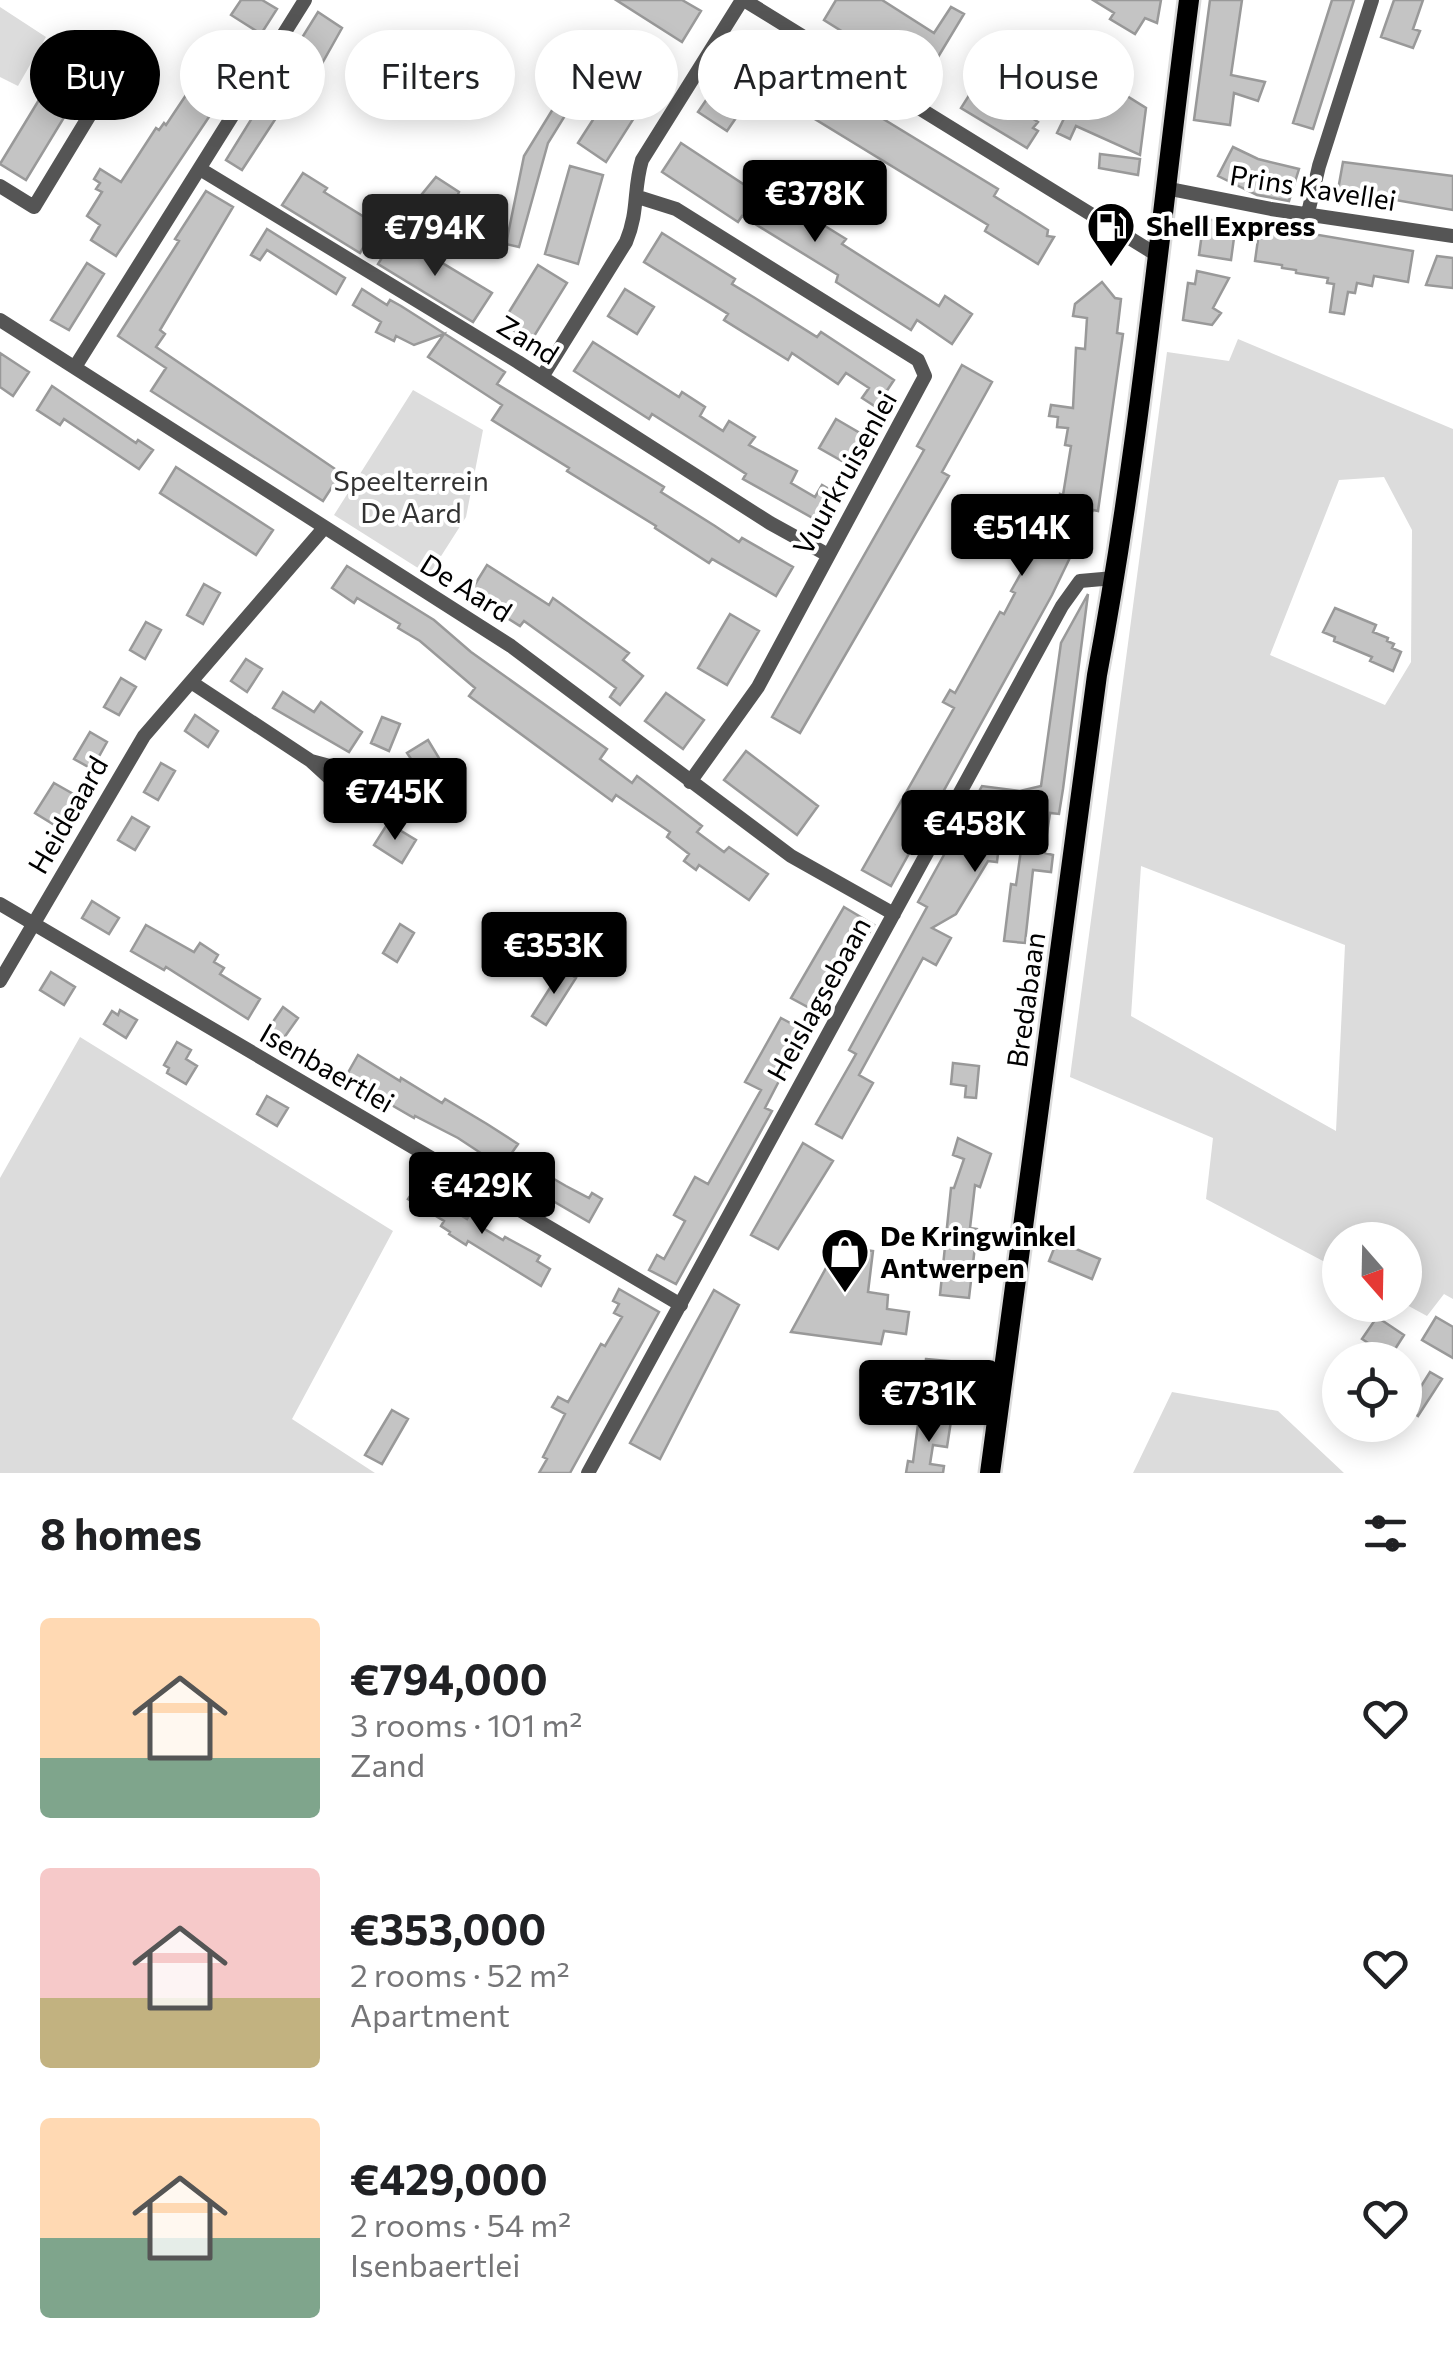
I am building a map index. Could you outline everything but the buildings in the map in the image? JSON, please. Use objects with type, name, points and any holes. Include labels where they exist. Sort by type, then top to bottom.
[{"type":"main road","name":"Bredabaan","points":[[990,1473],[1097,675],[1114,578],[1189,0]]},
{"type":"street","points":[[74,368],[304,0]]},
{"type":"street","points":[[542,377],[614,264],[635,219],[637,176],[642,160],[743,0],[1157,256]]},
{"type":"street","points":[[1308,213],[1372,0]]},
{"type":"street","points":[[0,186],[34,206],[86,120]]},
{"type":"street","name":"Zand","points":[[200,169],[828,555]]},
{"type":"street","name":"Prins Kavellei","points":[[1165,188],[1453,236]]},
{"type":"street","name":"Vuurkruisenlei","points":[[638,197],[676,209],[918,360],[925,376],[758,687],[690,782]]},
{"type":"street","name":"De Aard","points":[[0,320],[512,646],[791,856],[894,914]]},
{"type":"street","name":"Heideaard","points":[[0,981],[144,736],[324,528]]},
{"type":"street","name":"Heislagsebaan","points":[[588,1473],[1074,586],[1087,578],[1114,578]]},
{"type":"street","points":[[191,682],[375,808],[387,807],[400,794],[398,777],[388,768],[341,769],[311,761]]},
{"type":"street","name":"Isenbaertlei","points":[[0,904],[680,1305]]},
{"type":"green space","points":[[0,7],[35,30],[30,30],[30,65],[18,86],[0,77]]},
{"type":"green space","points":[[1238,339],[1453,429],[1453,1299],[1444,1294],[1427,1316],[1422,1313],[1422,1222],[1322,1222],[1322,1260],[1206,1199],[1213,1138],[1070,1077],[1167,352],[1229,361]],"holes":[[[1384,477],[1412,530],[1411,662],[1385,705],[1270,655],[1339,480]],[[1141,866],[1345,945],[1336,1131],[1131,1016]]]},
{"type":"green space","name":"Speelterrein De Aard","points":[[413,390],[483,430],[466,517],[429,575],[334,515]]},
{"type":"green space","points":[[80,1037],[393,1231],[292,1419],[375,1473],[0,1473],[0,1178]]},
{"type":"green space","points":[[1172,1392],[1278,1411],[1344,1473],[1133,1473]]},
{"type":"place","name":"Shell Express","points":[[1111,268]]},
{"type":"place","name":"De Kringwinkel Antwerpen","points":[[845,1294]]}]
